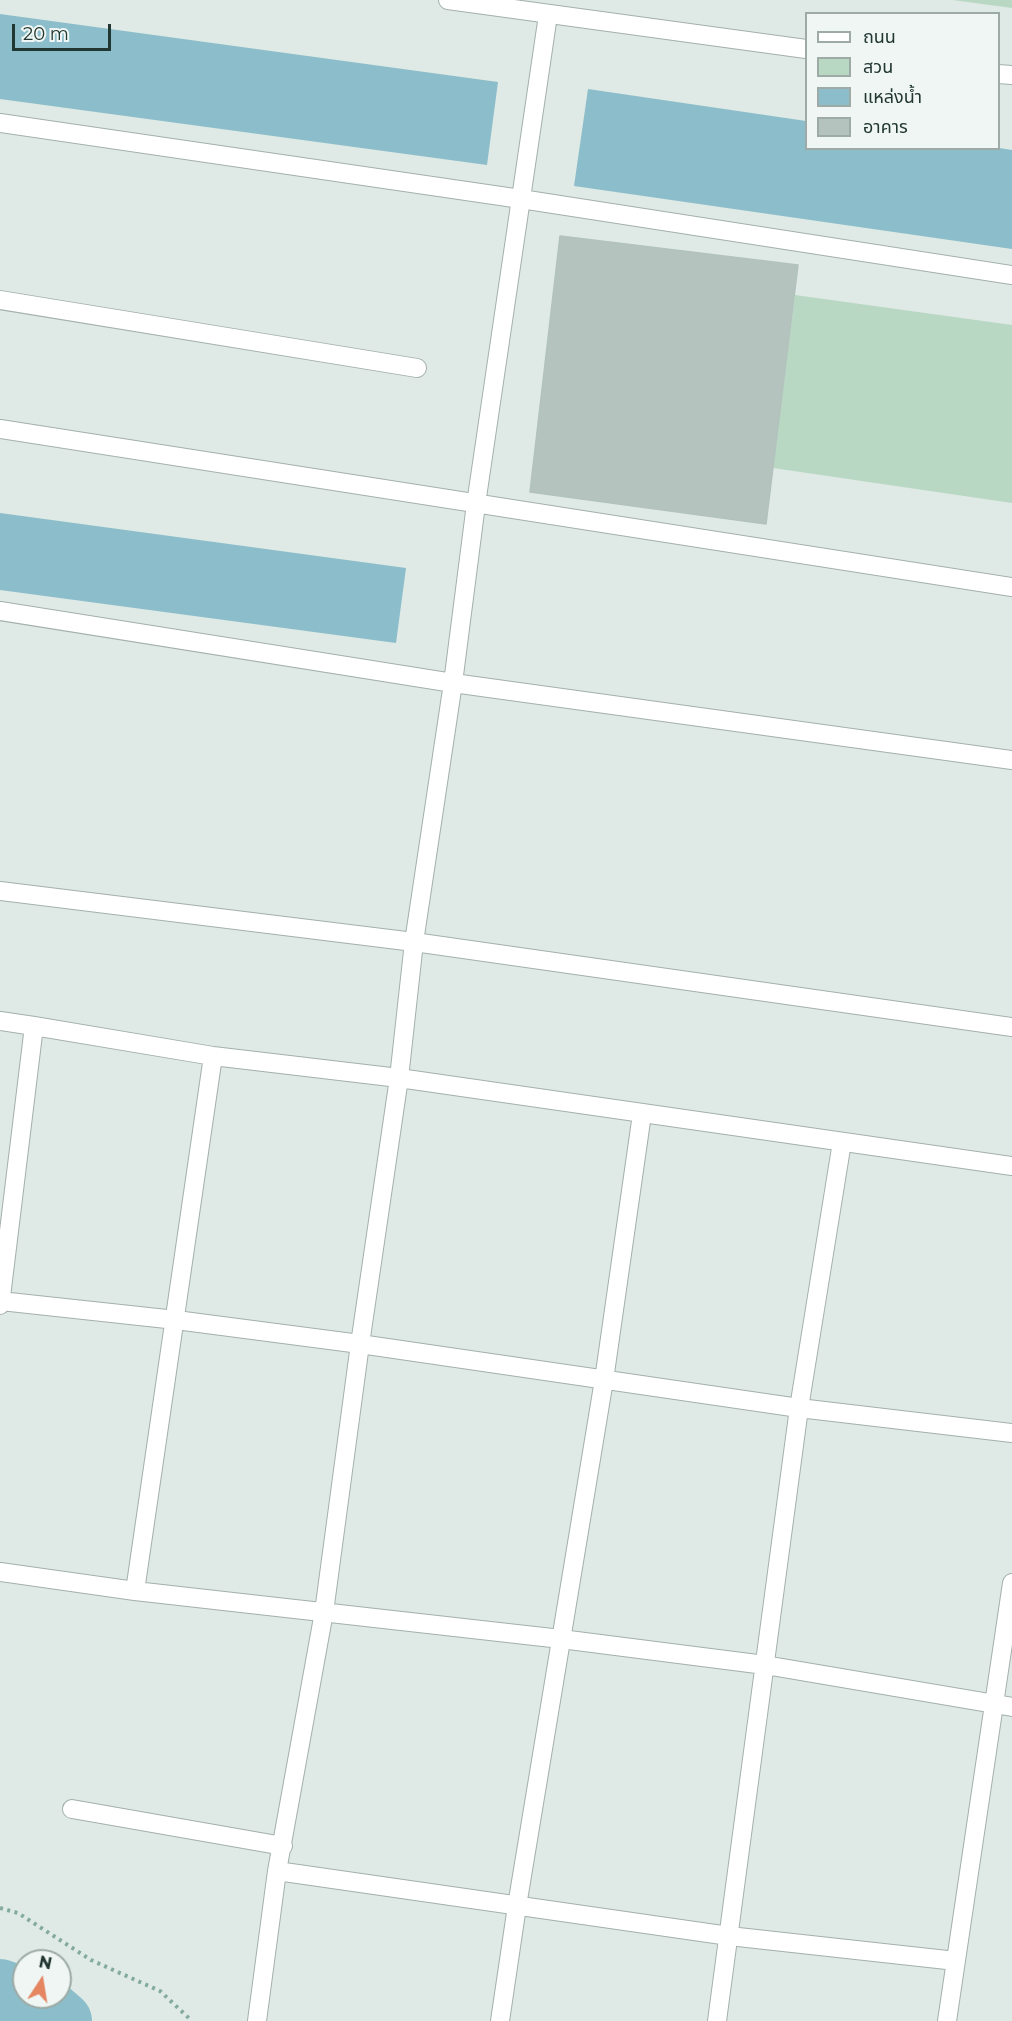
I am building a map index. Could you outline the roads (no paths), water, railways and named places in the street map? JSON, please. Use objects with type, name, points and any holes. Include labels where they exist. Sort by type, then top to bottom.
[{"type":"street","points":[[448,0],[805,49]]},
{"type":"street","points":[[257,2021],[277,1871],[324,1612],[399,1078],[414,942],[548,15]]},
{"type":"street","points":[[0,123],[521,199],[1012,275]]},
{"type":"street","points":[[0,300],[417,368]]},
{"type":"street","points":[[0,429],[1012,587]]},
{"type":"street","points":[[0,611],[453,683],[1012,760]]},
{"type":"street","points":[[0,891],[414,942],[1012,1027]]},
{"type":"street","points":[[0,1022],[213,1056],[399,1078],[1012,1166]]},
{"type":"street","points":[[34,1026],[0,1302],[176,1320],[360,1344],[799,1408],[1012,1433]]},
{"type":"street","points":[[135,1591],[213,1056]]},
{"type":"street","points":[[500,2021],[604,1380],[642,1114]]},
{"type":"street","points":[[717,2021],[799,1408],[842,1142]]},
{"type":"street","points":[[0,1572],[135,1591],[765,1665],[1003,1706]]},
{"type":"street","points":[[947,2021],[1003,1706],[1012,1583]]},
{"type":"street","points":[[72,1809],[283,1846]]},
{"type":"street","points":[[277,1871],[729,1936],[956,1961]]},
{"type":"water","points":[[0,14],[498,82],[487,165],[0,99]]},
{"type":"water","points":[[588,89],[805,121],[805,150],[1000,150],[1000,148],[1012,150],[1012,249],[574,186]]},
{"type":"water","points":[[0,513],[406,568],[396,643],[0,590]]},
{"type":"waterway","points":[[0,1989],[42,2004],[62,2021]]}]
